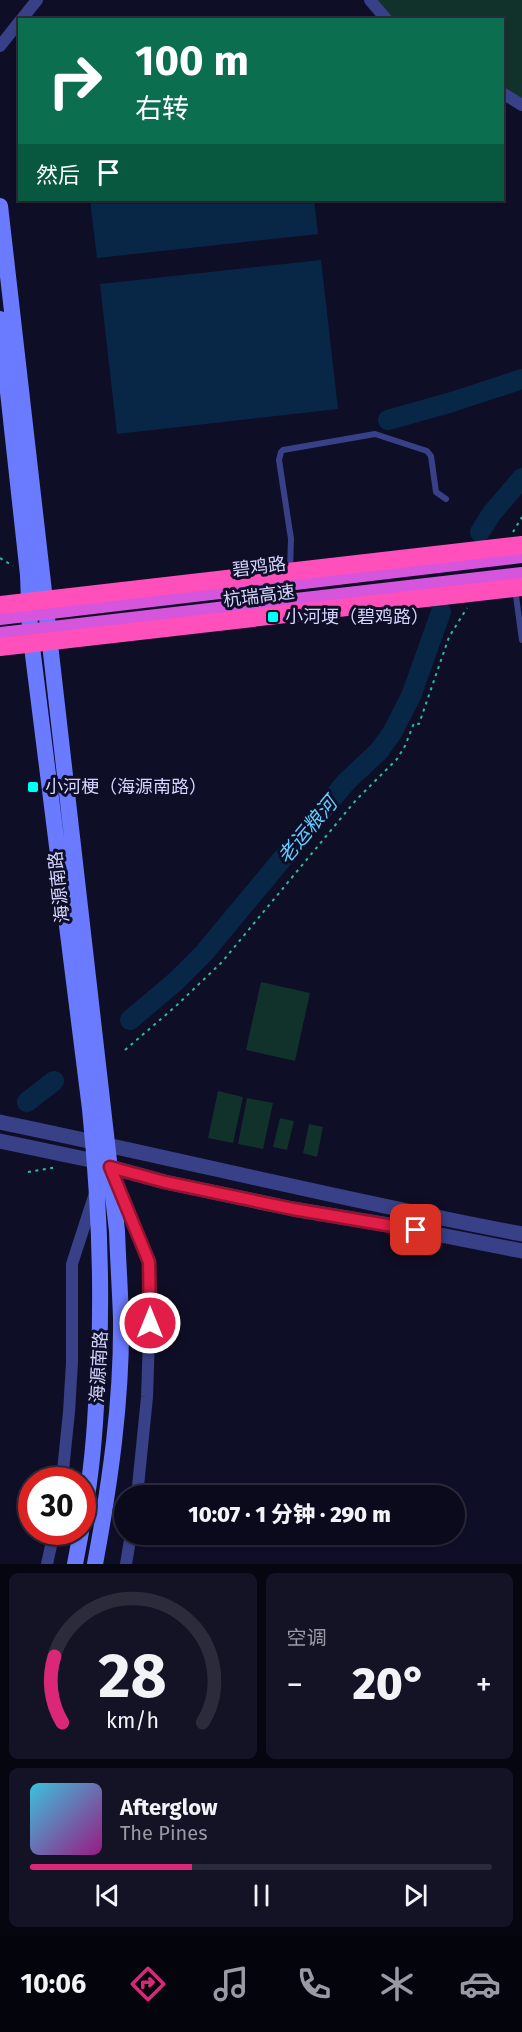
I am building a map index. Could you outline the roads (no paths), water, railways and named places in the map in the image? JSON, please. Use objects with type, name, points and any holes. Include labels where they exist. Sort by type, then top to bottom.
[{"type":"highway","name":"杭瑞高速","points":[[0,605],[522,544]]},
{"type":"highway","name":"碧鸡路","points":[[0,617],[522,555]]},
{"type":"highway","name":"杭瑞高速","points":[[0,647],[519,579]]},
{"type":"highway","points":[[0,635],[519,579]]},
{"type":"main road","name":"海源南路","points":[[0,206],[49,629],[102,1164],[118,1264],[121,1320],[119,1380],[110,1474],[95,1564]]},
{"type":"main road","name":"海源南路","points":[[0,319],[28,574],[30,631],[100,1143]]},
{"type":"main road","name":"海源南路","points":[[90,1467],[99,1372],[101,1263],[98,1186],[102,1164]]},
{"type":"main road","points":[[75,1564],[79,1545]]},
{"type":"street","points":[[22,18],[37,0]]},
{"type":"street","points":[[370,0],[385,18]]},
{"type":"street","points":[[0,46],[18,23]]},
{"type":"street","points":[[504,94],[522,105]]},
{"type":"street","points":[[0,1122],[522,1234]]},
{"type":"street","points":[[0,1141],[102,1164],[165,1182],[293,1209],[522,1251]]},
{"type":"street","points":[[102,1164],[149,1262],[150,1336],[147,1397],[138,1485]]},
{"type":"street","points":[[63,1467],[70,1392],[72,1264],[87,1213],[98,1186]]},
{"type":"street","points":[[47,1564],[51,1545]]},
{"type":"street","points":[[126,1564],[129,1545]]},
{"type":"lane","points":[[291,582],[289,561],[291,539],[279,460],[283,450],[375,435],[385,438],[427,451],[431,456],[436,492],[446,499]]},
{"type":"lane","points":[[519,579],[522,640]]},
{"type":"water","points":[[90,201],[314,201],[318,234],[97,258]]},
{"type":"water","points":[[321,260],[338,409],[117,434],[100,284]]},
{"type":"waterway","name":"老运粮河","points":[[388,420],[522,379]]},
{"type":"waterway","name":"老运粮河","points":[[480,532],[492,513],[522,478]]},
{"type":"waterway","name":"老运粮河","points":[[130,1020],[175,982],[204,953],[346,782],[379,751],[392,733],[411,696],[441,612]]},
{"type":"waterway","name":"老运粮河","points":[[27,1102],[54,1081]]},
{"type":"place","name":"小河埂（碧鸡路）","points":[[273,617]]},
{"type":"place","name":"小河梗（海源南路）","points":[[33,787]]}]
